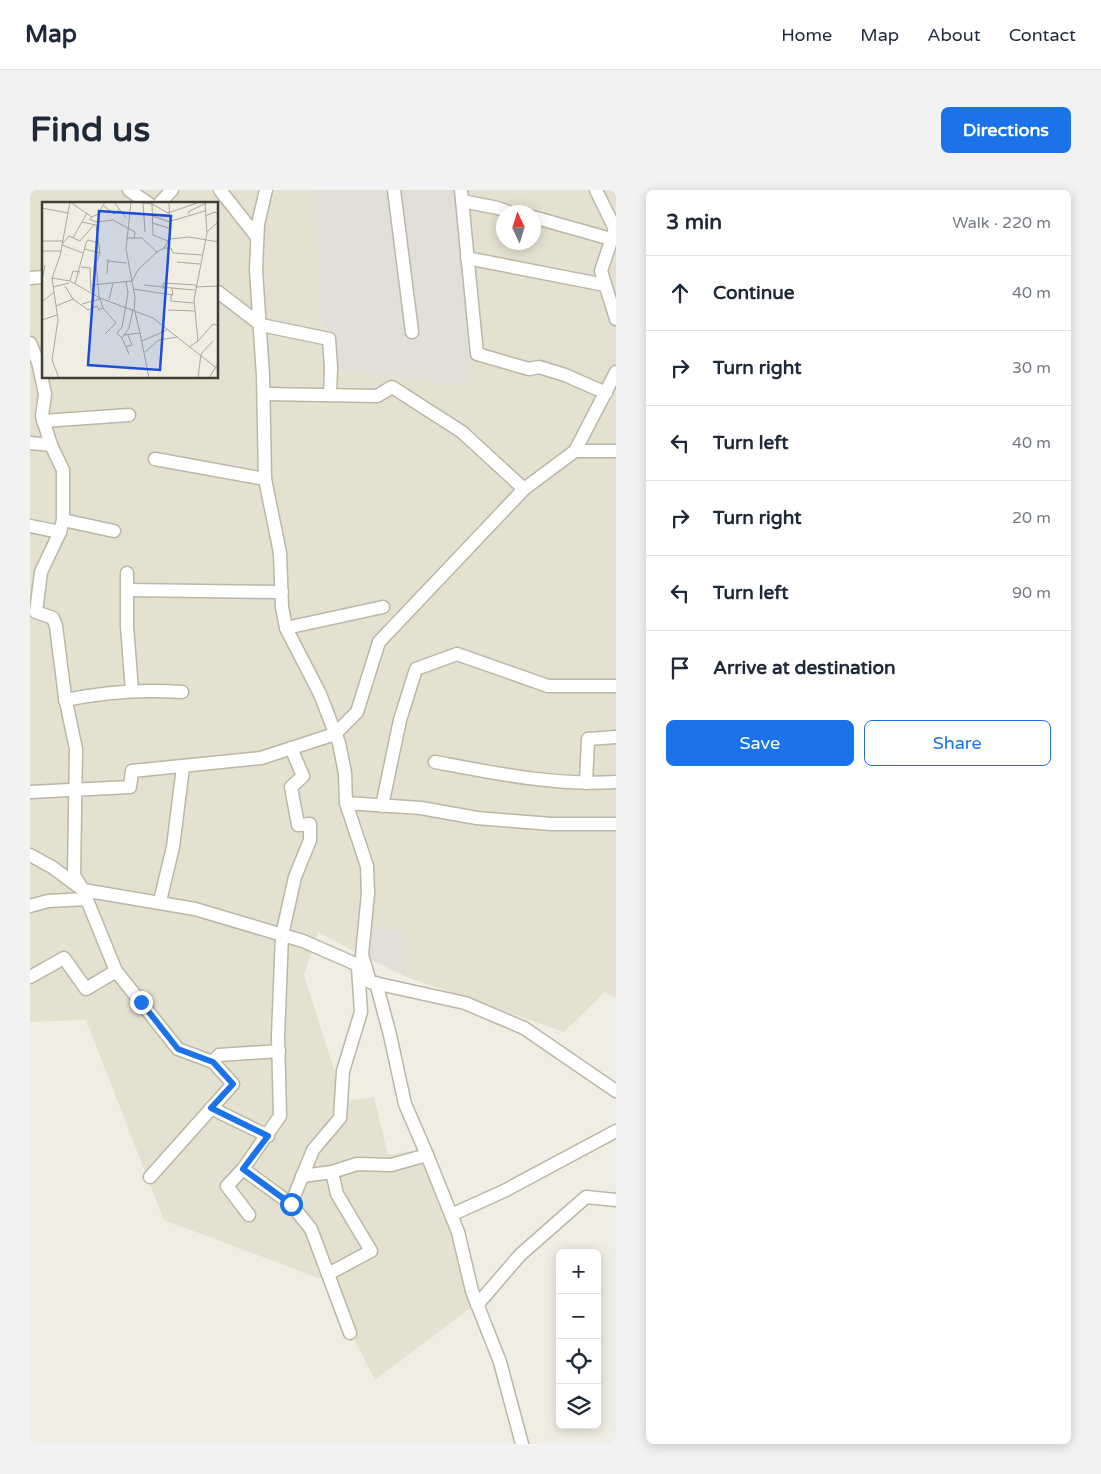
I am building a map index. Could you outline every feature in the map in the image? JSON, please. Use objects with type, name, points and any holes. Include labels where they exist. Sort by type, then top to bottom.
[{"type":"street","points":[[130,190],[146,202]]},
{"type":"street","points":[[161,202],[172,190]]},
{"type":"street","points":[[220,190],[257,237]]},
{"type":"street","points":[[266,190],[258,224],[256,270],[264,394],[265,479],[280,553],[282,607],[286,628],[320,694],[335,734],[345,773],[346,804],[368,866],[368,893],[362,955],[390,1035],[405,1104],[451,1215],[477,1305],[500,1362],[522,1444]]},
{"type":"street","points":[[394,190],[412,332]]},
{"type":"street","points":[[596,190],[614,232],[601,271],[616,319]]},
{"type":"street","points":[[496,207],[461,195],[476,354],[530,369],[539,367],[565,375],[606,393]]},
{"type":"street","points":[[541,218],[614,232]]},
{"type":"street","points":[[467,258],[606,285]]},
{"type":"street","points":[[219,293],[261,325],[329,339],[330,395]]},
{"type":"street","points":[[30,343],[38,362],[45,394],[43,421],[62,470],[61,526],[41,572],[36,612],[53,618],[56,626],[65,700],[76,749],[74,875],[85,895],[116,971],[178,1049],[213,1062],[233,1084],[150,1177]]},
{"type":"street","points":[[30,792],[130,787],[132,771],[261,758],[335,734],[357,712],[379,642],[524,489],[575,451],[615,377]]},
{"type":"street","points":[[264,394],[377,396],[392,387],[462,432],[524,489]]},
{"type":"street","points":[[43,421],[129,415]]},
{"type":"street","points":[[30,443],[51,445]]},
{"type":"street","points":[[575,451],[616,451]]},
{"type":"street","points":[[155,459],[265,479]]},
{"type":"street","points":[[30,526],[61,526],[114,531]]},
{"type":"street","points":[[127,574],[126,626],[132,691]]},
{"type":"street","points":[[127,590],[282,592]]},
{"type":"street","points":[[286,628],[383,607]]},
{"type":"street","points":[[382,806],[400,720],[416,669],[457,654],[548,686],[616,686]]},
{"type":"street","points":[[65,700],[102,692],[182,692]]},
{"type":"street","points":[[586,783],[588,739],[616,737]]},
{"type":"street","points":[[249,1215],[228,1186],[268,1136],[280,1116],[279,1051],[282,935],[295,877],[310,840],[310,824],[298,825],[290,787],[303,776],[291,748]]},
{"type":"street","points":[[435,762],[518,776],[586,783],[616,782]]},
{"type":"street","points":[[160,901],[173,847],[183,767]]},
{"type":"street","points":[[346,804],[382,806],[551,824],[616,824]]},
{"type":"street","points":[[30,855],[52,867],[85,895]]},
{"type":"street","points":[[30,906],[85,895],[160,901],[195,909],[282,935],[304,942],[358,966],[373,983],[465,1003],[524,1028],[616,1091]]},
{"type":"street","points":[[30,978],[64,958],[86,989],[116,971]]},
{"type":"street","points":[[291,1204],[313,1150],[340,1118],[343,1071],[361,1012],[358,966]]},
{"type":"street","points":[[213,1062],[219,1055],[279,1051]]},
{"type":"street","points":[[211,1108],[268,1136]]},
{"type":"street","points":[[451,1215],[504,1191],[616,1131]]},
{"type":"street","points":[[302,1176],[332,1172],[357,1164],[390,1165],[427,1155]]},
{"type":"street","points":[[243,1169],[291,1204],[311,1229],[350,1333]]},
{"type":"street","points":[[328,1274],[371,1251],[337,1194],[332,1172]]},
{"type":"street","points":[[477,1305],[520,1255],[586,1197],[616,1200]]},
{"type":"shaded area","points":[[30,190],[312,190],[326,368],[387,378],[472,386],[455,190],[616,190],[616,998],[605,992],[564,1032],[407,977],[405,930],[361,955],[318,932],[304,975],[344,1101],[374,1097],[388,1155],[418,1150],[442,1198],[473,1306],[375,1380],[324,1280],[164,1220],[86,1020],[30,1022]]},
{"type":"shaded area","points":[[312,190],[455,190],[472,386],[387,378],[326,368]]},
{"type":"shaded area","points":[[363,930],[406,930],[407,977],[361,955]]},
{"type":"route","points":[[141,1002],[178,1049],[213,1062],[233,1084],[211,1108],[268,1136],[243,1169],[291,1204]]}]
